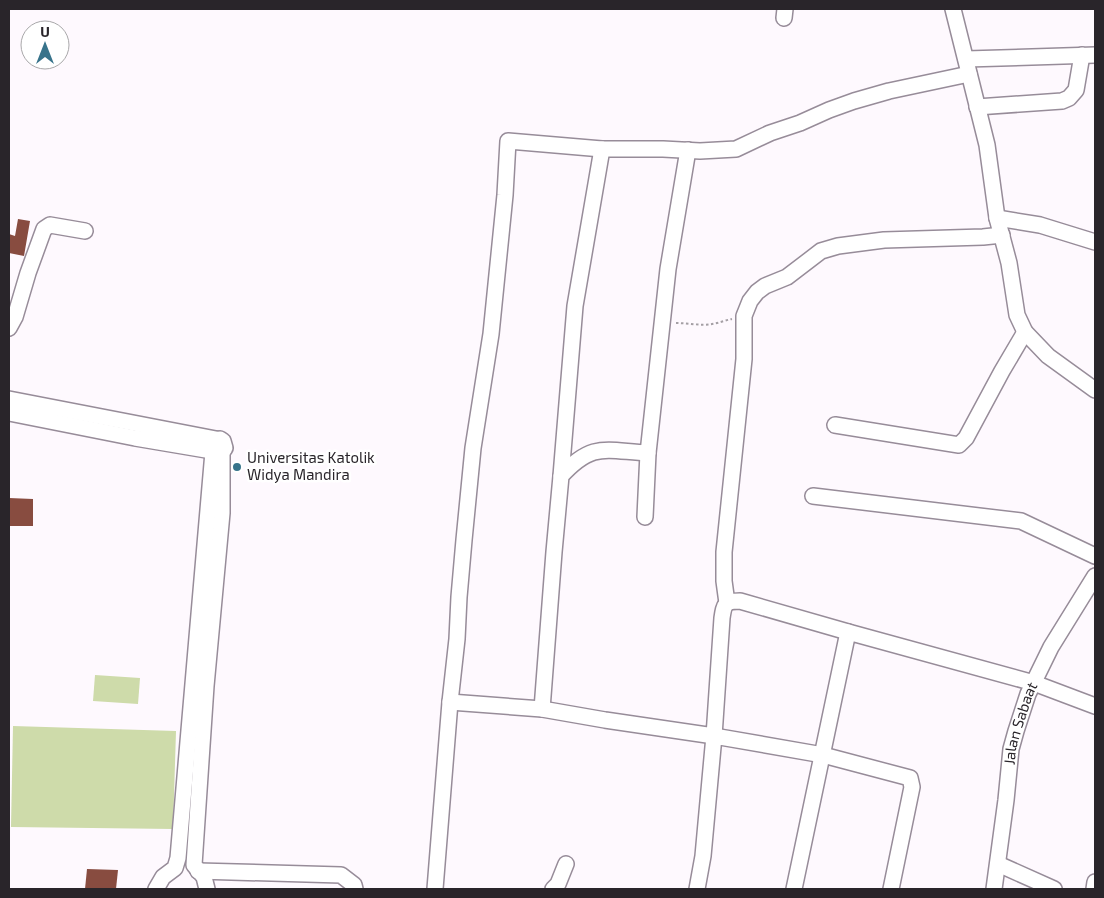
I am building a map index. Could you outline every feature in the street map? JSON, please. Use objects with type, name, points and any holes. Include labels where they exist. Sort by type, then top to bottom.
[{"type":"street","points":[[953,9],[990,161],[997,218],[1009,263],[1017,315],[1025,332],[1048,356],[1095,390]]},
{"type":"street","points":[[966,59],[1089,55],[1076,90],[1069,98],[1062,101],[977,107]]},
{"type":"street","points":[[438,889],[450,702],[458,639],[459,597],[472,458],[491,334],[504,204],[508,140],[602,149],[700,151],[736,149],[770,133],[854,101],[889,91],[970,74]]},
{"type":"street","points":[[542,709],[575,306],[602,149]]},
{"type":"street","points":[[645,518],[648,453],[668,269],[688,150]]},
{"type":"street","points":[[997,218],[1040,225],[1095,242]]},
{"type":"street","points":[[9,328],[15,317],[44,229],[50,225],[85,231]]},
{"type":"street","points":[[698,889],[703,856],[714,736],[722,618],[726,603],[724,552],[744,359],[744,316],[750,301],[765,286],[787,277],[821,251],[838,246],[884,240],[1002,235]]},
{"type":"street","points":[[835,425],[959,445],[966,438],[1025,332]]},
{"type":"street","points":[[9,399],[216,448]]},
{"type":"street","points":[[9,413],[135,438],[216,448]]},
{"type":"street","points":[[207,889],[204,878],[194,865],[206,678],[222,513],[216,448]]},
{"type":"street","points":[[156,889],[163,877],[175,868],[178,858],[216,448]]},
{"type":"street","points":[[561,476],[579,458],[599,450],[648,453]]},
{"type":"street","points":[[813,496],[1021,521],[1095,556]]},
{"type":"street","name":"Jalan Sabaat","points":[[994,889],[1011,749],[1028,694],[1051,647],[1094,580]]},
{"type":"street","points":[[726,603],[740,601],[1034,683],[1095,706]]},
{"type":"street","points":[[794,889],[848,632]]},
{"type":"street","points":[[450,702],[542,709],[714,736],[823,755],[906,776],[912,781],[891,889]]},
{"type":"street","points":[[553,889],[558,884],[566,864]]},
{"type":"street","points":[[998,864],[1054,889]]},
{"type":"street","points":[[198,870],[341,875],[354,885],[355,889]]},
{"type":"street","points":[[1094,889],[1095,882]]},
{"type":"path","points":[[663,321],[701,325],[744,316]]},
{"type":"green space","points":[[95,675],[140,678],[138,704],[93,701]]},
{"type":"green space","points":[[13,726],[176,731],[173,829],[11,827]]},
{"type":"building","points":[[18,219],[30,221],[24,256],[9,253],[9,234],[15,236]]},
{"type":"building","points":[[9,498],[33,499],[33,526],[9,526]]},
{"type":"building","points":[[87,869],[118,870],[116,889],[85,889]]},
{"type":"place","name":"Universitas Katolik Widya Mandira","points":[[237,467]]}]
